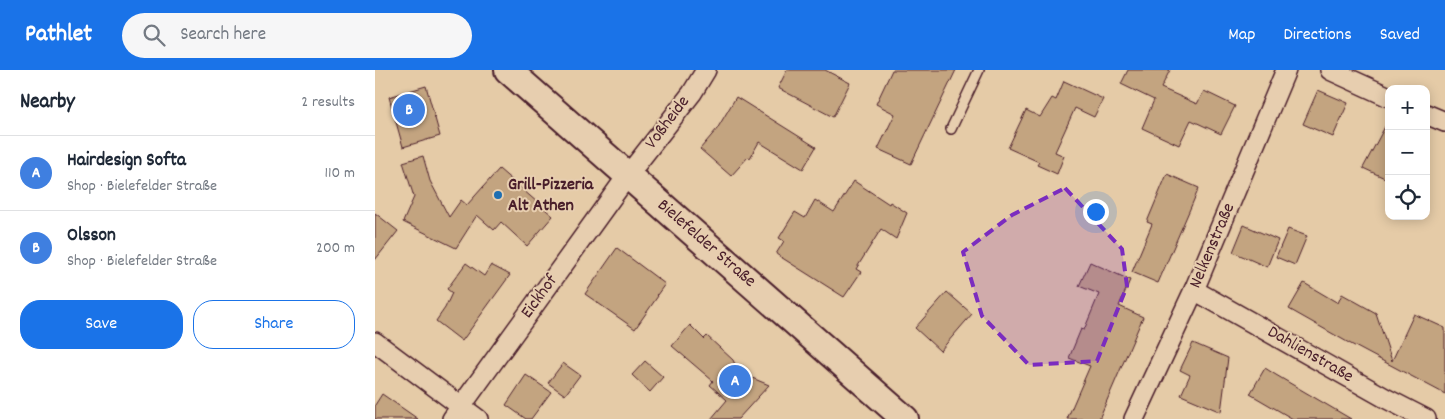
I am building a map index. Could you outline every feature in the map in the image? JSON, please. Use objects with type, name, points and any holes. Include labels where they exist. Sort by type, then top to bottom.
[{"type":"main road","name":"Bielefelder Straße","points":[[508,70],[905,419]]},
{"type":"street","name":"Voßheide","points":[[628,175],[692,93],[706,70]]},
{"type":"street","name":"Nelkenstraße","points":[[1134,419],[1194,290],[1286,70]]},
{"type":"street","points":[[1330,70],[1385,95]]},
{"type":"street","points":[[1430,116],[1445,122]]},
{"type":"street","name":"Eickhof","points":[[457,412],[628,175]]},
{"type":"street","name":"Dahlienstraße","points":[[1194,290],[1426,419]]},
{"type":"street","points":[[375,342],[457,412],[478,419]]},
{"type":"lane","points":[[951,129],[979,70]]},
{"type":"highlighted area","points":[[1065,188],[1122,249],[1127,286],[1097,361],[1029,365],[982,316],[963,252],[1012,215]]},
{"type":"building","points":[[787,70],[825,70],[850,83],[833,117],[778,88]]},
{"type":"building","points":[[892,70],[956,70],[911,164],[878,149],[895,114],[876,104]]},
{"type":"building","points":[[1128,70],[1170,70],[1161,88],[1197,104],[1204,91],[1235,106],[1221,134],[1191,120],[1179,145],[1142,128],[1154,100],[1121,84]]},
{"type":"building","points":[[1064,81],[1103,99],[1094,117],[1075,108],[1055,152],[1064,156],[1057,174],[1037,165],[1039,162],[1008,148],[1026,110],[1040,117],[1052,98],[1056,100]]},
{"type":"building","points":[[426,86],[440,136],[403,147],[389,97]]},
{"type":"building","points":[[1318,90],[1348,103],[1333,137],[1303,124]]},
{"type":"building","points":[[736,97],[816,147],[803,169],[759,142],[750,158],[748,157],[731,176],[700,149],[717,129]]},
{"type":"building","points":[[1385,127],[1385,178],[1363,168]]},
{"type":"building","points":[[423,156],[430,181],[449,217],[461,200],[467,205],[499,169],[553,216],[527,246],[501,222],[494,230],[477,215],[456,248],[403,222],[414,197],[403,162]]},
{"type":"building","points":[[1167,174],[1199,188],[1158,283],[1132,272],[1152,224],[1147,222]]},
{"type":"building","points":[[854,181],[889,204],[890,202],[907,213],[896,239],[881,229],[856,269],[861,272],[844,297],[776,254],[784,241],[779,238],[795,212],[805,218],[815,200],[834,212]]},
{"type":"building","points":[[375,213],[398,231],[375,260]]},
{"type":"building","points":[[1244,225],[1278,240],[1267,267],[1233,252]]},
{"type":"building","points":[[1288,229],[1307,236],[1295,265],[1276,257]]},
{"type":"building","points":[[617,248],[665,284],[635,329],[585,294]]},
{"type":"building","points":[[1090,262],[1130,280],[1119,306],[1143,317],[1099,419],[1067,419],[1090,366],[1069,358],[1081,329],[1084,330],[1099,294],[1079,286]]},
{"type":"building","points":[[466,263],[484,276],[491,265],[510,275],[462,341],[436,321],[452,293],[447,289]]},
{"type":"building","points":[[1304,283],[1338,303],[1342,294],[1376,313],[1392,361],[1414,314],[1445,328],[1445,394],[1289,309]]},
{"type":"building","points":[[947,292],[972,314],[940,351],[915,328]]},
{"type":"building","points":[[690,325],[704,339],[707,336],[733,360],[742,379],[745,375],[769,385],[738,419],[711,419],[727,400],[710,385],[713,381],[672,346]]},
{"type":"building","points":[[1193,343],[1228,358],[1221,412],[1181,395],[1190,375],[1180,370]]},
{"type":"building","points":[[645,361],[663,377],[650,392],[632,375]]},
{"type":"building","points":[[563,363],[580,375],[565,395],[548,383]]},
{"type":"building","points":[[1265,368],[1351,419],[1293,419],[1250,394]]},
{"type":"building","points":[[526,375],[551,392],[531,419],[526,419],[506,405]]},
{"type":"building","points":[[382,394],[418,419],[375,419],[375,405]]},
{"type":"place","name":"Olsson","points":[[409,110]]},
{"type":"place","name":"Grill-Pizzeria Alt Athen","points":[[498,195]]},
{"type":"place","name":"Hairdesign Softa","points":[[735,381]]}]
